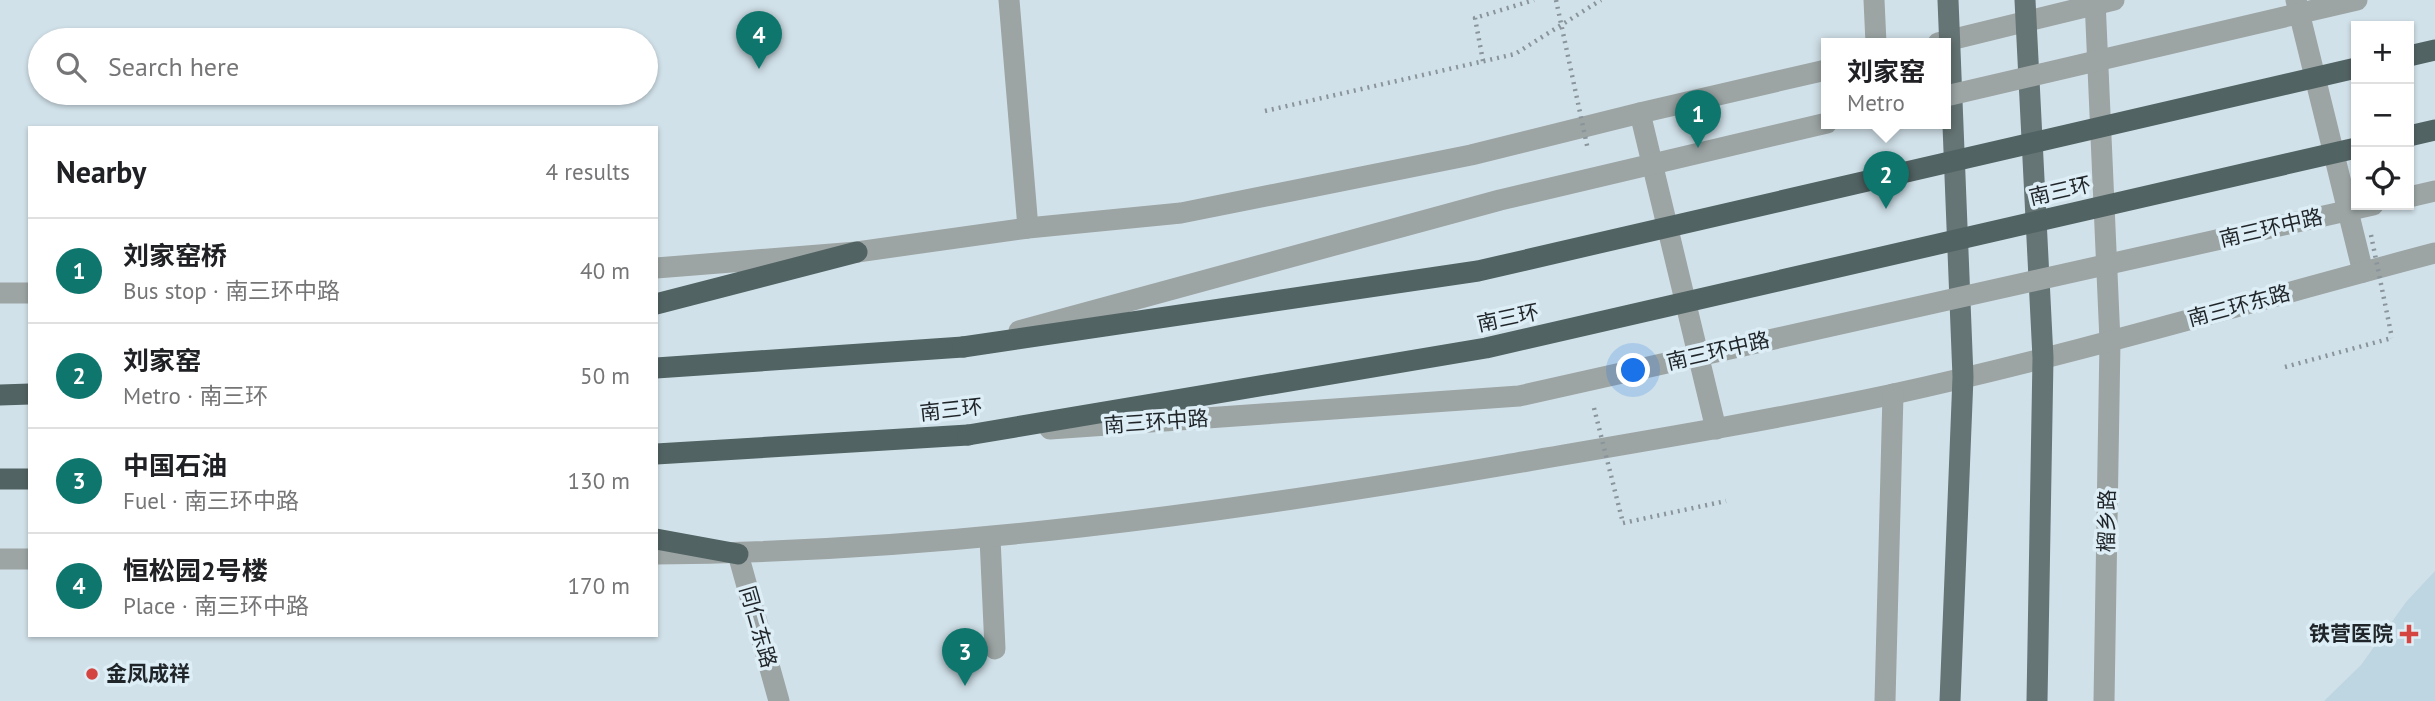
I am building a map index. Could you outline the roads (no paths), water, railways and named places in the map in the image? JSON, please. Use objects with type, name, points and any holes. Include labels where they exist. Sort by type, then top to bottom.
[{"type":"highway","points":[[2414,55],[2435,50]]},
{"type":"highway","points":[[658,368],[963,347],[1478,271],[2351,69]]},
{"type":"highway","points":[[2414,135],[2435,130]]},
{"type":"highway","name":"南三环","points":[[658,454],[968,435],[1486,348],[2351,149]]},
{"type":"highway","points":[[658,303],[857,252]]},
{"type":"highway","points":[[0,395],[28,394]]},
{"type":"highway","points":[[0,479],[28,479]]},
{"type":"highway","points":[[658,538],[738,554]]},
{"type":"main road","points":[[1944,38],[1948,0]]},
{"type":"main road","points":[[2025,11],[2043,358],[2036,701]]},
{"type":"main road","points":[[1949,129],[1963,377],[1950,701]]},
{"type":"street","points":[[1009,0],[1028,228]]},
{"type":"street","points":[[1874,0],[1876,38]]},
{"type":"street","points":[[2296,0],[2362,272]]},
{"type":"street","points":[[1951,95],[2357,0]]},
{"type":"street","points":[[1951,38],[2025,11],[2101,1]]},
{"type":"street","name":"榴乡路","points":[[2101,1],[2110,341],[2104,701]]},
{"type":"street","points":[[658,268],[857,252],[1028,228],[1181,213],[1471,155],[1821,71]]},
{"type":"street","points":[[1640,113],[1716,429]]},
{"type":"street","points":[[963,347],[1500,200],[1821,124]]},
{"type":"street","points":[[2414,196],[2435,191]]},
{"type":"street","name":"南三环中路","points":[[968,435],[1519,396],[2352,210]]},
{"type":"street","name":"南三环东路","points":[[1963,377],[2110,341],[2435,253]]},
{"type":"street","points":[[0,293],[28,293]]},
{"type":"street","points":[[658,554],[738,554],[990,538],[1330,495],[1716,429],[1893,394],[1963,377]]},
{"type":"street","points":[[1885,701],[1893,394]]},
{"type":"street","points":[[990,538],[995,649]]},
{"type":"street","name":"同仁东路","points":[[738,554],[779,701]]},
{"type":"street","points":[[0,559],[28,559]]},
{"type":"place","name":"恒松园2号楼","points":[[759,69]]},
{"type":"place","name":"刘家窑桥","points":[[1698,148]]},
{"type":"place","name":"刘家窑","points":[[1886,209]]},
{"type":"place","name":"铁营医院","points":[[2409,634]]},
{"type":"place","name":"金凤成祥","points":[[92,674]]},
{"type":"place","name":"中国石油","points":[[965,686]]}]
